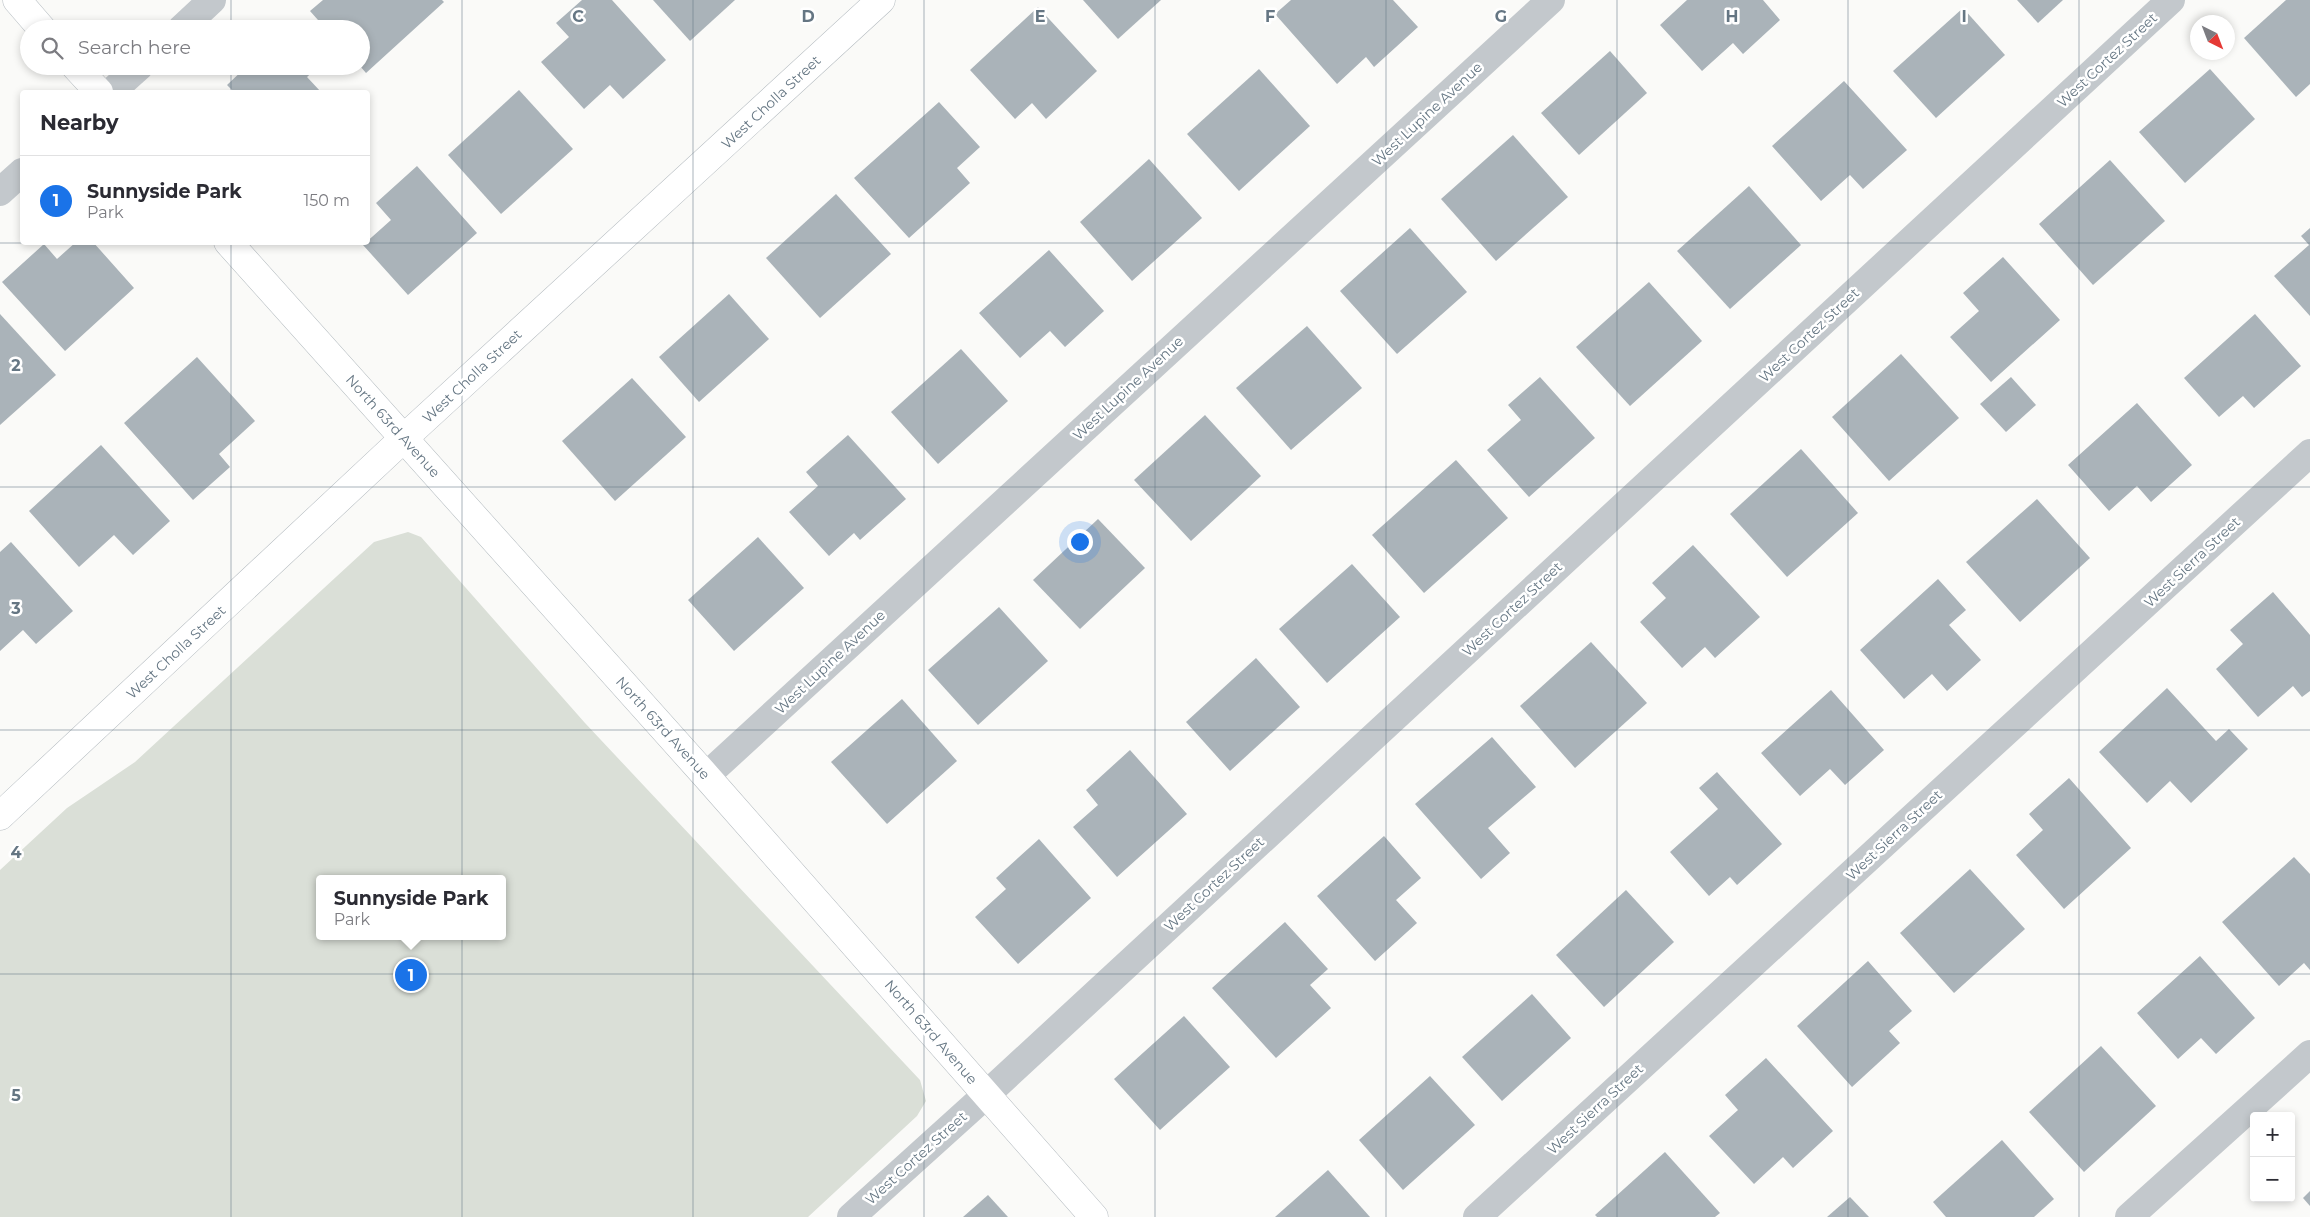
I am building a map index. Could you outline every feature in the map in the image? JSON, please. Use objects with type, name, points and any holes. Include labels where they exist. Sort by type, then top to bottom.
[{"type":"street","points":[[17,0],[34,20]]},
{"type":"street","points":[[191,20],[212,0]]},
{"type":"street","name":"West Cholla Street","points":[[0,816],[404,438],[882,0]]},
{"type":"street","name":"West Lupine Avenue","points":[[706,776],[1551,0]]},
{"type":"street","name":"West Cortez Street","points":[[851,1217],[986,1095],[2172,0]]},
{"type":"street","points":[[83,75],[97,90]]},
{"type":"street","points":[[113,90],[130,75]]},
{"type":"street","points":[[0,192],[20,174]]},
{"type":"street","name":"North 63rd Avenue","points":[[231,245],[706,776],[1094,1217]]},
{"type":"street","name":"West Sierra Street","points":[[1477,1217],[2310,453]]},
{"type":"street","points":[[2129,1217],[2310,1054]]},
{"type":"shaded area","points":[[408,532],[421,537],[585,723],[920,1080],[926,1101],[917,1116],[808,1217],[0,1217],[0,870],[67,808],[135,762],[374,542]]},
{"type":"building","points":[[323,0],[442,0],[444,2],[370,69],[370,20],[318,20],[310,11]]},
{"type":"building","points":[[582,0],[612,0],[666,60],[623,99],[610,85],[584,109],[541,62],[569,37],[556,23]]},
{"type":"building","points":[[653,0],[735,0],[690,41]]},
{"type":"building","points":[[1083,0],[1161,0],[1118,39]]},
{"type":"building","points":[[1291,0],[1393,0],[1418,27],[1374,67],[1366,57],[1337,84],[1275,14]]},
{"type":"building","points":[[1687,0],[1763,0],[1780,20],[1743,54],[1733,43],[1702,71],[1660,25]]},
{"type":"building","points":[[2017,0],[2063,0],[2038,23]]},
{"type":"building","points":[[2286,0],[2310,0],[2310,84],[2296,97],[2244,38]]},
{"type":"building","points":[[1038,7],[1097,71],[1046,119],[1032,103],[1015,119],[970,70]]},
{"type":"building","points":[[1963,8],[2005,55],[1936,118],[1893,71]]},
{"type":"building","points":[[1610,51],[1647,93],[1579,155],[1541,113]]},
{"type":"building","points":[[1259,69],[1310,126],[1239,191],[1187,134]]},
{"type":"building","points":[[2210,69],[2255,119],[2185,183],[2139,132]]},
{"type":"building","points":[[238,75],[309,75],[307,77],[319,90],[232,90],[227,85]]},
{"type":"building","points":[[1844,81],[1907,150],[1863,189],[1850,175],[1821,201],[1772,146]]},
{"type":"building","points":[[519,90],[573,149],[501,214],[448,155]]},
{"type":"building","points":[[939,102],[980,147],[957,168],[970,183],[909,238],[854,178]]},
{"type":"building","points":[[1513,135],[1568,197],[1496,261],[1441,199]]},
{"type":"building","points":[[1149,159],[1202,218],[1132,281],[1080,222]]},
{"type":"building","points":[[2110,160],[2165,221],[2093,285],[2039,224]]},
{"type":"building","points":[[417,166],[477,233],[408,295],[363,245],[370,245],[370,239],[391,220],[376,203]]},
{"type":"building","points":[[1749,186],[1801,245],[1730,309],[1677,251]]},
{"type":"building","points":[[836,194],[891,254],[820,318],[766,258]]},
{"type":"building","points":[[1410,228],[1467,292],[1397,354],[1340,291]]},
{"type":"building","points":[[2310,228],[2310,316],[2274,276],[2309,245],[2301,236]]},
{"type":"building","points":[[43,245],[57,259],[73,245],[96,245],[134,288],[65,351],[2,282]]},
{"type":"building","points":[[1049,250],[1104,311],[1065,347],[1050,331],[1020,358],[979,313]]},
{"type":"building","points":[[2003,257],[2060,320],[1991,382],[1950,337],[1979,311],[1963,293]]},
{"type":"building","points":[[1649,282],[1702,341],[1630,406],[1576,347]]},
{"type":"building","points":[[729,294],[769,339],[699,402],[659,357]]},
{"type":"building","points":[[0,314],[56,375],[0,425]]},
{"type":"building","points":[[2255,314],[2301,366],[2254,408],[2243,396],[2219,417],[2184,378]]},
{"type":"building","points":[[1307,326],[1362,388],[1291,450],[1236,388]]},
{"type":"building","points":[[961,349],[1008,401],[938,464],[891,412]]},
{"type":"building","points":[[1901,354],[1959,418],[1889,481],[1832,417]]},
{"type":"building","points":[[197,357],[255,421],[219,454],[230,467],[193,500],[124,423]]},
{"type":"building","points":[[1540,377],[1595,438],[1529,497],[1487,450],[1521,420],[1508,405]]},
{"type":"building","points":[[2011,377],[2036,405],[2006,432],[1980,404]]},
{"type":"building","points":[[632,378],[686,437],[615,501],[562,441]]},
{"type":"building","points":[[2137,403],[2192,465],[2151,502],[2137,486],[2109,511],[2068,465]]},
{"type":"building","points":[[1205,415],[1261,476],[1191,541],[1134,480]]},
{"type":"building","points":[[848,435],[906,499],[860,540],[854,533],[829,556],[789,512],[818,486],[806,472]]},
{"type":"building","points":[[101,445],[170,521],[133,555],[114,535],[79,567],[29,511]]},
{"type":"building","points":[[1801,449],[1858,513],[1787,577],[1730,514]]},
{"type":"building","points":[[1456,460],[1508,518],[1424,593],[1372,535]]},
{"type":"building","points":[[2037,499],[2090,558],[2020,622],[1966,562]]},
{"type":"building","points":[[1098,519],[1145,568],[1080,629],[1033,580]]},
{"type":"building","points":[[758,537],[804,588],[734,651],[688,600]]},
{"type":"building","points":[[11,542],[73,611],[36,644],[23,630],[0,651],[0,552]]},
{"type":"building","points":[[1693,545],[1760,617],[1715,658],[1705,647],[1682,668],[1640,622],[1666,598],[1652,583]]},
{"type":"building","points":[[1352,564],[1400,617],[1327,683],[1279,629]]},
{"type":"building","points":[[1938,579],[1966,610],[1949,625],[1981,660],[1947,691],[1932,674],[1904,699],[1860,650]]},
{"type":"building","points":[[2273,592],[2310,635],[2310,691],[2302,697],[2293,686],[2258,717],[2216,669],[2243,644],[2230,630]]},
{"type":"building","points":[[999,607],[1048,661],[978,725],[928,670]]},
{"type":"building","points":[[1591,642],[1647,703],[1575,768],[1520,706]]},
{"type":"building","points":[[1256,658],[1300,707],[1230,771],[1186,722]]},
{"type":"building","points":[[2167,688],[2216,741],[2229,729],[2248,749],[2191,803],[2170,781],[2147,803],[2099,752]]},
{"type":"building","points":[[1831,690],[1884,750],[1845,785],[1830,769],[1800,796],[1761,753]]},
{"type":"building","points":[[902,699],[957,761],[887,824],[831,762]]},
{"type":"building","points":[[1492,737],[1536,787],[1488,828],[1510,853],[1481,879],[1415,804]]},
{"type":"building","points":[[1130,750],[1187,814],[1117,877],[1073,827],[1098,805],[1086,790]]},
{"type":"building","points":[[1717,772],[1782,844],[1737,885],[1730,877],[1709,896],[1670,852],[1718,809],[1699,788]]},
{"type":"building","points":[[2069,778],[2131,848],[2064,909],[2016,855],[2043,830],[2029,814]]},
{"type":"building","points":[[1384,836],[1421,878],[1396,900],[1417,923],[1375,961],[1317,896]]},
{"type":"building","points":[[1039,839],[1091,898],[1018,964],[975,917],[1006,889],[996,878]]},
{"type":"building","points":[[2294,857],[2310,874],[2310,970],[2304,963],[2279,986],[2222,922]]},
{"type":"building","points":[[1970,869],[2025,929],[1954,993],[1900,933]]},
{"type":"building","points":[[1626,890],[1674,942],[1604,1007],[1556,955]]},
{"type":"building","points":[[1285,922],[1328,969],[1310,985],[1331,1008],[1276,1058],[1212,988]]},
{"type":"building","points":[[2200,956],[2255,1018],[2216,1054],[2201,1038],[2178,1059],[2137,1013]]},
{"type":"building","points":[[1868,961],[1912,1011],[1889,1031],[1900,1043],[1852,1087],[1797,1026]]},
{"type":"building","points":[[1532,994],[1571,1038],[1502,1101],[1462,1057]]},
{"type":"building","points":[[1184,1016],[1230,1067],[1160,1130],[1114,1079]]},
{"type":"building","points":[[2101,1046],[2156,1106],[2084,1172],[2029,1112]]},
{"type":"building","points":[[1766,1058],[1833,1131],[1793,1168],[1783,1157],[1754,1184],[1709,1136],[1738,1110],[1725,1095]]},
{"type":"building","points":[[1430,1076],[1475,1125],[1403,1190],[1359,1140]]},
{"type":"building","points":[[2002,1140],[2054,1199],[2034,1217],[1946,1217],[1933,1202]]},
{"type":"building","points":[[1665,1152],[1720,1213],[1715,1217],[1597,1217],[1595,1215]]},
{"type":"building","points":[[1328,1170],[1370,1217],[1275,1217]]},
{"type":"building","points":[[2310,1191],[2310,1206],[2303,1198]]},
{"type":"building","points":[[988,1195],[1008,1217],[963,1217]]},
{"type":"building","points":[[1850,1197],[1869,1217],[1827,1217]]},
{"type":"place","name":"Sunnyside Park","points":[[411,975]]}]
